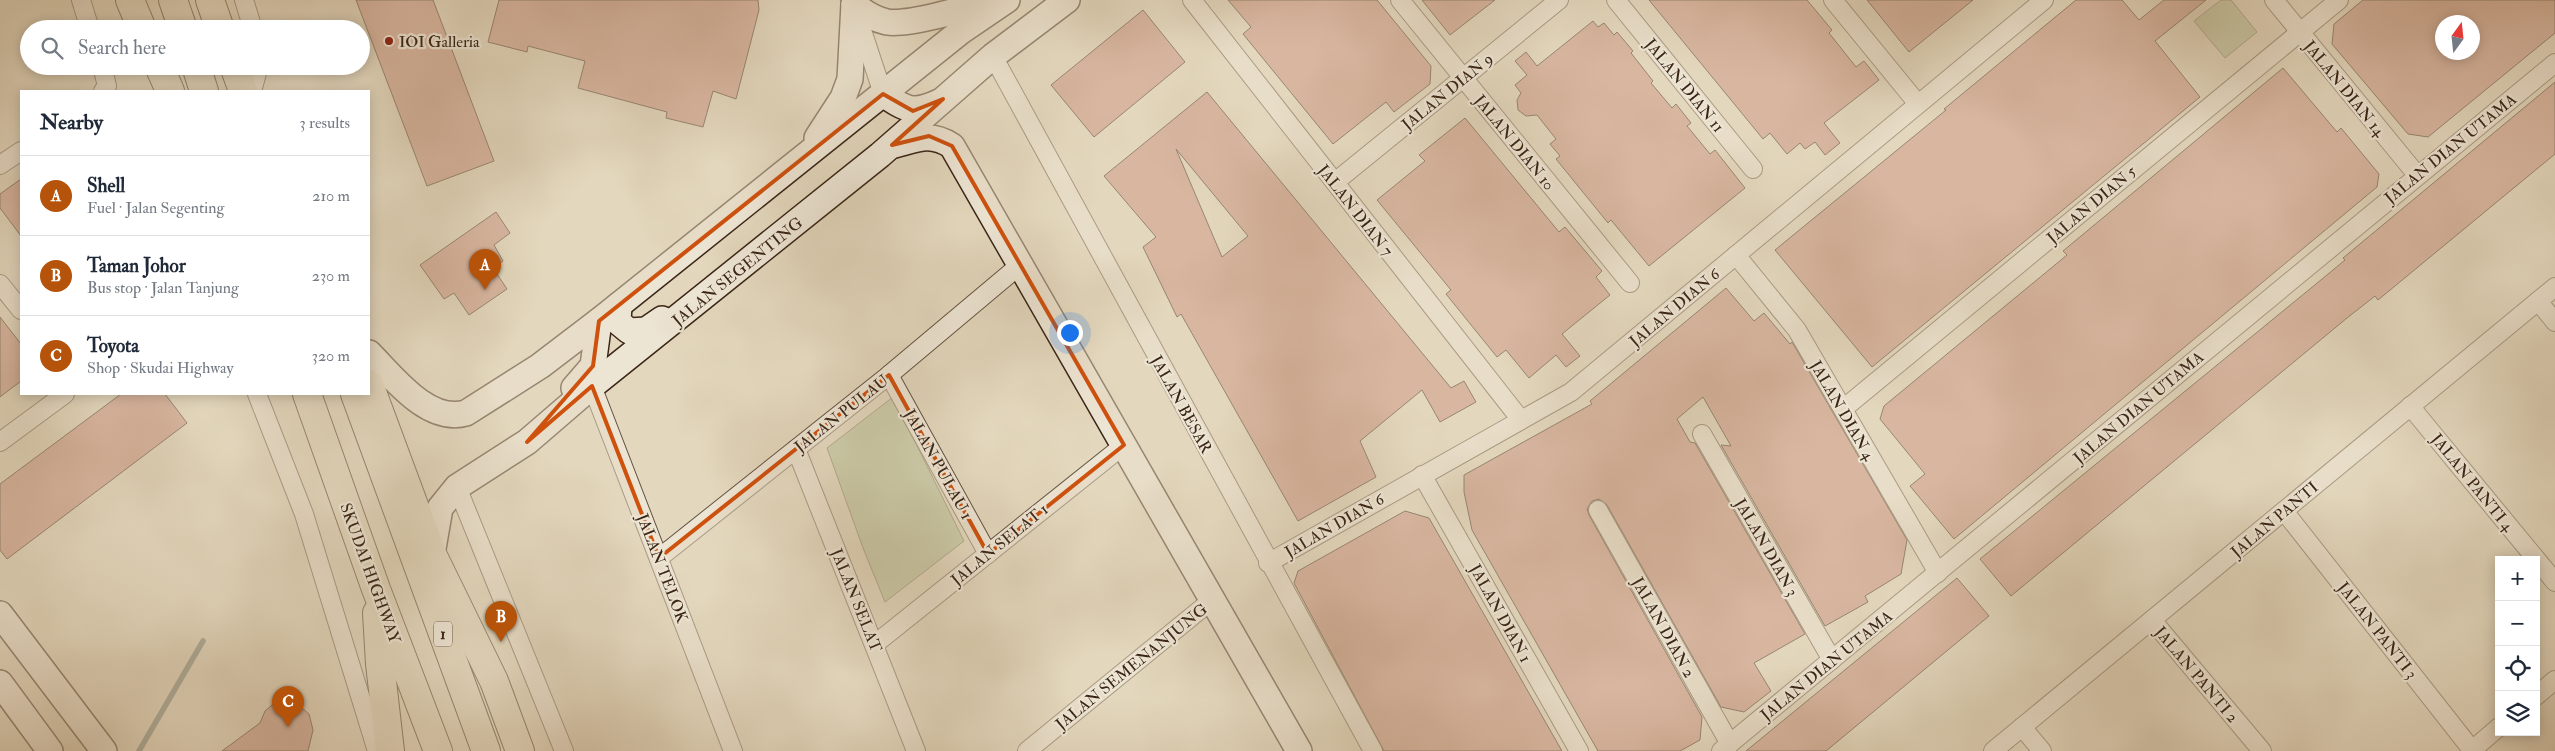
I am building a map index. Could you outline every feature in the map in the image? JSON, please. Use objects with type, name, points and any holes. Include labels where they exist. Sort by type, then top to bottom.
[{"type":"main road","points":[[130,0],[138,20]]},
{"type":"main road","points":[[172,0],[180,20]]},
{"type":"main road","points":[[210,0],[217,20]]},
{"type":"main road","points":[[163,75],[170,90]]},
{"type":"main road","points":[[199,75],[204,90]]},
{"type":"main road","points":[[238,75],[244,90]]},
{"type":"main road","points":[[370,387],[432,554],[494,681],[520,751]]},
{"type":"main road","name":"SKUDAI HIGHWAY","points":[[307,395],[376,589],[438,751]]},
{"type":"main road","name":"1","points":[[355,395],[486,751]]},
{"type":"main road","points":[[376,589],[380,664],[390,751]]},
{"type":"street","points":[[81,0],[87,20]]},
{"type":"street","points":[[853,2],[867,16],[889,22],[954,11],[985,0]]},
{"type":"street","points":[[370,354],[415,400],[455,416],[466,413],[540,366],[599,321],[960,32],[1007,0]]},
{"type":"street","name":"JALAN SEGENTING","points":[[432,554],[440,508],[457,488],[526,442],[592,386],[752,260],[886,150],[993,56],[1067,0]]},
{"type":"street","name":"JALAN DIAN 7","points":[[1192,0],[1521,420]]},
{"type":"street","name":"JALAN DIAN 10","points":[[1400,0],[1630,283]]},
{"type":"street","name":"JALAN DIAN 9","points":[[1335,182],[1559,0]]},
{"type":"street","name":"JALAN DIAN 11","points":[[1616,0],[1753,169]]},
{"type":"street","points":[[1833,0],[1918,104]]},
{"type":"street","name":"JALAN DIAN 6","points":[[1268,563],[1571,392],[2044,0]]},
{"type":"street","name":"JALAN DIAN 14","points":[[2274,0],[2417,175]]},
{"type":"street","name":"JALAN DIAN 5","points":[[1843,409],[2339,0]]},
{"type":"street","points":[[853,2],[883,94],[888,121],[886,150],[929,136],[941,139],[952,146],[1299,751]]},
{"type":"street","points":[[804,157],[843,98],[850,79],[853,2]]},
{"type":"street","name":"JALAN BESAR","points":[[993,56],[1268,563],[1373,751]]},
{"type":"street","name":"JALAN DIAN UTAMA","points":[[1726,747],[2555,63]]},
{"type":"street","points":[[104,75],[107,86],[104,90]]},
{"type":"street","points":[[252,90],[256,75]]},
{"type":"street","points":[[883,94],[900,106],[913,111],[924,109],[943,100]]},
{"type":"street","points":[[0,165],[20,152]]},
{"type":"street","name":"JALAN DIAN 4","points":[[1736,255],[1797,330],[1938,573]]},
{"type":"street","points":[[619,305],[617,316],[622,328],[635,332],[646,330],[713,280],[752,260]]},
{"type":"street","name":"JALAN PULAU","points":[[660,558],[889,375],[1020,265]]},
{"type":"street","points":[[0,284],[20,309]]},
{"type":"street","name":"JALAN PANTI","points":[[1993,751],[2555,287]]},
{"type":"street","points":[[2538,301],[2555,322]]},
{"type":"street","points":[[526,442],[593,366],[599,321]]},
{"type":"street","name":"JALAN PULAU 1","points":[[889,375],[988,554]]},
{"type":"street","name":"JALAN TELOK","points":[[592,386],[733,751]]},
{"type":"street","points":[[0,442],[64,395]]},
{"type":"street","points":[[257,395],[304,514],[377,751]]},
{"type":"street","name":"JALAN PANTI 4","points":[[2410,406],[2555,582]]},
{"type":"street","name":"JALAN DIAN 3","points":[[1702,434],[1832,660]]},
{"type":"street","name":"JALAN SELAT 1","points":[[875,644],[1124,445]]},
{"type":"street","name":"JALAN SELAT","points":[[796,449],[916,751]]},
{"type":"street","name":"JALAN DIAN 1","points":[[1422,475],[1578,751]]},
{"type":"street","points":[[457,488],[564,751]]},
{"type":"street","name":"JALAN DIAN 2","points":[[1598,510],[1726,747]]},
{"type":"street","name":"JALAN PANTI 3","points":[[2284,510],[2471,751]]},
{"type":"street","name":"JALAN SEMENANJUNG","points":[[1027,751],[1212,600]]},
{"type":"street","points":[[0,614],[104,751]]},
{"type":"street","name":"JALAN PANTI 2","points":[[2152,620],[2262,751]]},
{"type":"street","points":[[2540,693],[2555,680]]},
{"type":"street","points":[[0,683],[50,751]]},
{"type":"street","points":[[2022,727],[2042,751]]},
{"type":"street","points":[[2471,751],[2495,731]]},
{"type":"highlighted area","points":[[883,94],[913,111],[943,99],[892,145],[929,136],[952,146],[1124,445],[988,554],[889,375],[659,558],[592,386],[527,442],[593,366],[599,321]]},
{"type":"green space","points":[[2221,0],[2231,0],[2257,32],[2225,58],[2194,21]]},
{"type":"green space","points":[[893,397],[964,541],[885,602],[863,548],[827,448]]},
{"type":"building","points":[[356,0],[433,0],[494,161],[427,186],[370,37],[370,20],[364,20]]},
{"type":"building","points":[[499,0],[758,0],[759,10],[736,99],[713,91],[703,127],[666,118],[667,112],[578,88],[585,61],[528,46],[527,52],[488,42]]},
{"type":"building","points":[[1228,0],[1377,0],[1431,66],[1430,84],[1394,112],[1386,102],[1333,144],[1243,34],[1251,27]]},
{"type":"building","points":[[1422,0],[1495,0],[1450,35]]},
{"type":"building","points":[[1649,0],[1807,0],[1832,30],[1829,33],[1856,67],[1864,61],[1879,80],[1824,123],[1840,143],[1825,155],[1815,142],[1805,149],[1800,143],[1787,154],[1770,133],[1763,139]]},
{"type":"building","points":[[1867,0],[1973,0],[1909,52]]},
{"type":"building","points":[[2076,0],[2122,0],[2139,20],[2164,0],[2206,0],[2155,41],[2200,97],[1872,367],[1775,250],[1946,110],[1944,109]]},
{"type":"building","points":[[2363,0],[2555,0],[2555,33],[2428,137],[2408,134],[2332,44],[2334,24]]},
{"type":"building","points":[[1143,10],[1185,62],[1094,137],[1051,85]]},
{"type":"building","points":[[1593,21],[1598,27],[1604,23],[1614,35],[1617,32],[1633,51],[1631,53],[1653,81],[1651,83],[1672,108],[1676,104],[1691,123],[1687,126],[1710,154],[1715,150],[1745,188],[1649,266],[1611,220],[1608,223],[1556,159],[1560,156],[1550,144],[1556,139],[1537,115],[1526,116],[1518,110],[1517,100],[1521,93],[1515,85],[1527,75],[1515,61],[1526,52],[1537,66]]},
{"type":"building","points":[[2283,68],[2337,132],[2341,128],[2379,174],[2377,187],[1954,539],[1910,486],[1925,474],[1880,419],[1884,406],[2067,255],[2063,251]]},
{"type":"building","points":[[2555,82],[2555,154],[2378,300],[2375,296],[2347,318],[2011,596],[1980,559],[2327,275],[2345,260],[2343,258]]},
{"type":"building","points":[[1207,92],[1451,388],[1464,381],[1476,402],[1440,422],[1422,390],[1360,441],[1376,477],[1298,521],[1181,314],[1177,317],[1143,247],[1156,237],[1104,176]],"holes":[[[1176,149],[1248,236],[1222,257]]]},
{"type":"building","points":[[1465,118],[1559,232],[1565,227],[1602,271],[1596,277],[1610,295],[1562,334],[1580,356],[1566,367],[1556,355],[1529,378],[1506,350],[1497,357],[1446,294],[1451,290],[1377,200],[1425,161],[1419,155]]},
{"type":"building","points":[[20,180],[20,235],[0,208],[0,194]]},
{"type":"building","points":[[496,212],[510,233],[494,245],[503,261],[493,268],[507,289],[469,315],[454,293],[444,299],[420,265]]},
{"type":"building","points":[[1726,288],[1754,321],[1764,313],[1790,344],[1792,342],[1907,540],[1901,574],[1865,596],[1868,602],[1825,626],[1721,445],[1731,446],[1703,397],[1677,419],[1690,442],[1695,443],[1805,634],[1754,663],[1771,691],[1744,712],[1721,707],[1607,505],[1599,499],[1592,501],[1587,509],[1589,515],[1702,717],[1700,740],[1680,751],[1598,751],[1472,530],[1464,492],[1464,475],[1592,404],[1590,401]]},
{"type":"building","points":[[0,317],[20,343],[20,382],[0,397]]},
{"type":"building","points":[[120,395],[166,395],[187,423],[7,559],[0,550],[0,484]]},
{"type":"building","points":[[1405,511],[1429,518],[1562,751],[1384,751],[1294,583],[1298,571]]},
{"type":"building","points":[[1957,578],[1989,616],[1826,751],[1746,751]]},
{"type":"building","points":[[288,701],[296,703],[309,714],[313,730],[308,751],[222,751],[260,723],[265,711],[272,705]]},
{"type":"waterway","points":[[139,751],[203,641]]},
{"type":"place","name":"IOI Galleria","points":[[389,41]]},
{"type":"place","name":"Shell","points":[[485,290]]},
{"type":"place","name":"Taman Johor","points":[[501,642]]},
{"type":"place","name":"Toyota","points":[[288,727]]}]
